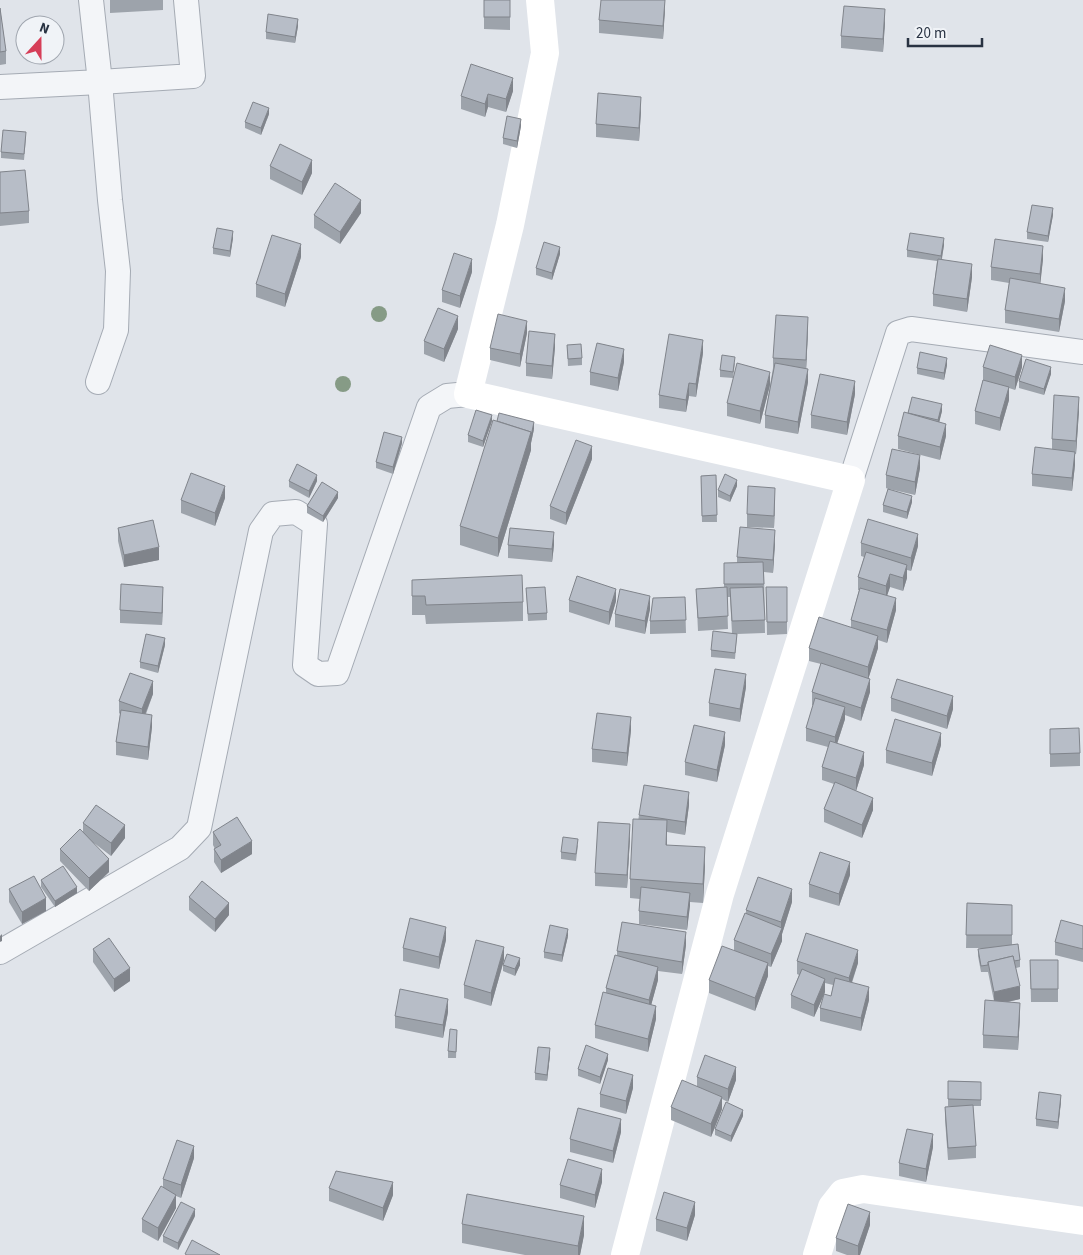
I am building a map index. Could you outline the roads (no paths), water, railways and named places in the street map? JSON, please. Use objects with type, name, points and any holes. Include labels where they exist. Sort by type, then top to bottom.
[{"type":"street","points":[[91,0],[118,271],[116,330],[98,382]]},
{"type":"street","points":[[0,87],[193,76],[186,0]]},
{"type":"street","points":[[468,394],[510,225],[545,53],[540,0]]},
{"type":"street","points":[[625,1255],[720,894],[898,333],[911,329],[1083,352]]},
{"type":"street","points":[[0,952],[180,848],[198,828],[261,531],[273,514],[296,512],[315,524],[305,665],[318,674],[337,673],[429,407],[447,396],[468,394],[851,480]]},
{"type":"street","points":[[817,1255],[832,1207],[843,1193],[863,1190],[1083,1221]]}]
